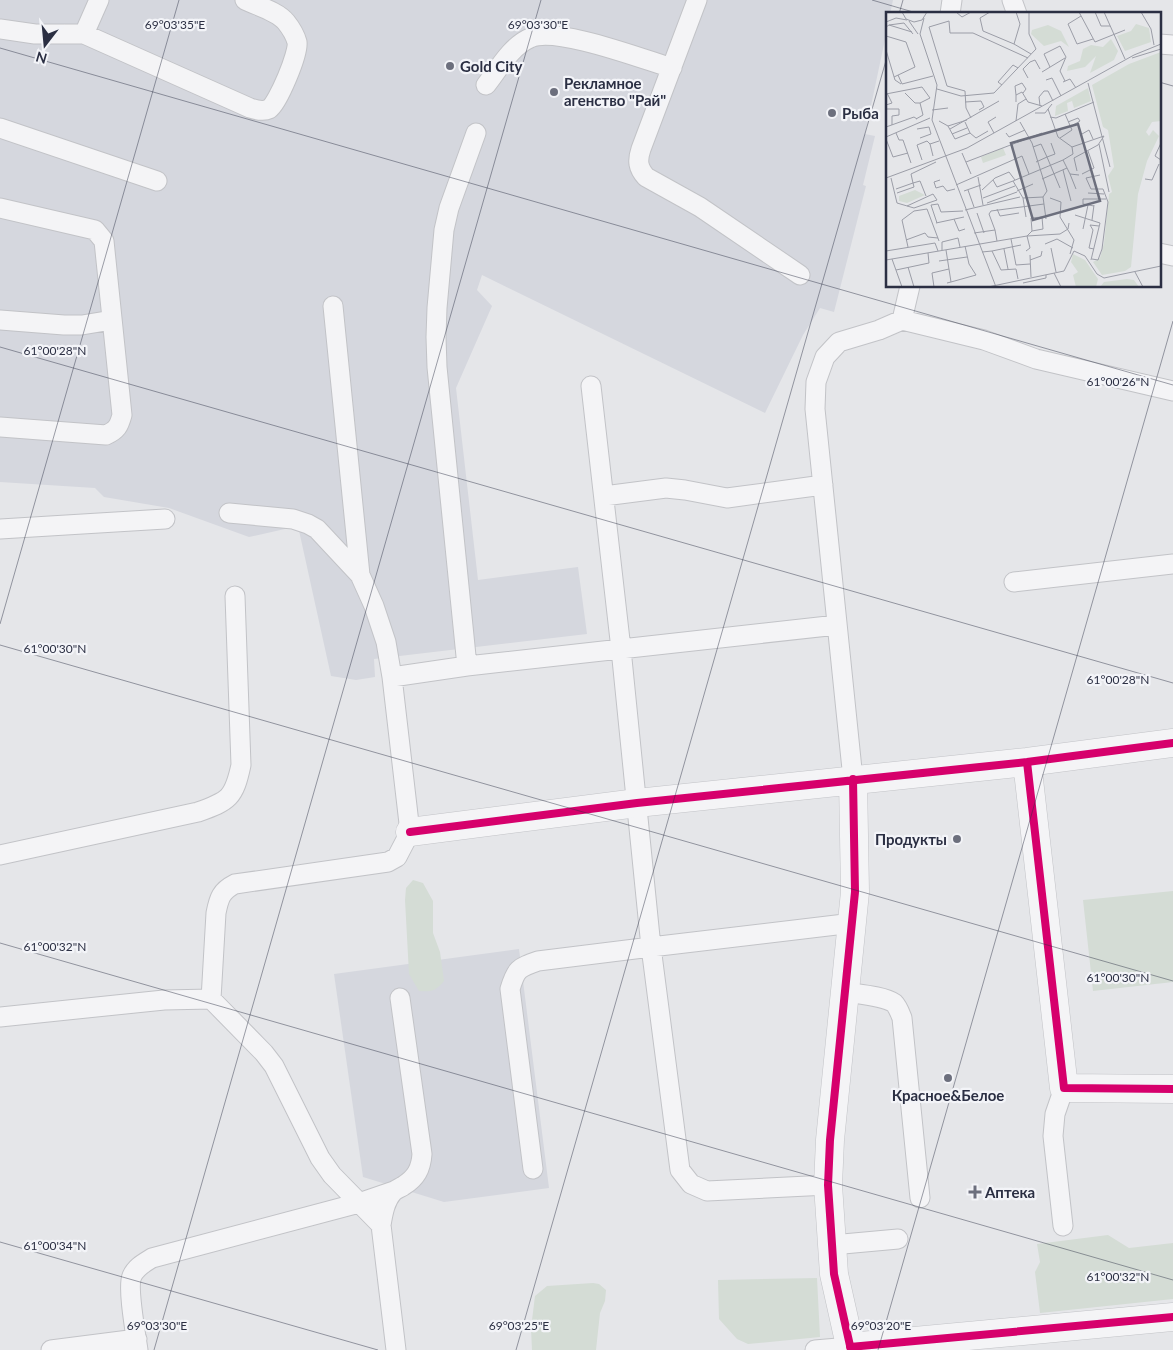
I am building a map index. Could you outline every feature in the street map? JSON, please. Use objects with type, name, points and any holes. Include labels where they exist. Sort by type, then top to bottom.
[{"type":"street","points":[[410,832],[637,803],[1027,762],[1173,743]]},
{"type":"street","points":[[1027,762],[1064,1088],[1173,1089]]},
{"type":"street","points":[[853,779],[856,860],[853,923],[830,1140],[828,1185],[834,1274],[851,1348],[1173,1317]]},
{"type":"lane","points":[[84,34],[99,0]]},
{"type":"lane","points":[[0,29],[35,34],[84,34],[257,111],[268,110],[274,104],[295,58],[297,43],[285,20],[245,0]]},
{"type":"lane","points":[[697,0],[639,155],[640,171],[646,177],[700,207],[800,275]]},
{"type":"lane","points":[[486,85],[517,46],[531,37],[548,34],[571,38],[672,68]]},
{"type":"lane","points":[[1160,44],[1173,45]]},
{"type":"lane","points":[[0,128],[157,181]]},
{"type":"lane","points":[[467,666],[437,367],[436,338],[444,230],[449,208],[476,132]]},
{"type":"lane","points":[[0,208],[95,230],[104,241],[122,415],[119,426],[114,432],[106,435],[0,427]]},
{"type":"lane","points":[[1160,253],[1173,256]]},
{"type":"lane","points":[[902,320],[910,288]]},
{"type":"lane","points":[[211,999],[216,912],[218,899],[224,890],[234,884],[388,862],[397,857],[410,832],[392,677],[386,642],[374,606],[360,575],[333,306]]},
{"type":"lane","points":[[0,320],[82,325],[112,320]]},
{"type":"lane","points":[[853,779],[815,409],[816,382],[825,357],[839,342],[879,330],[902,320],[984,340],[1036,359],[1173,391]]},
{"type":"lane","points":[[592,386],[651,947],[680,1170],[691,1184],[707,1191],[828,1185]]},
{"type":"lane","points":[[604,496],[666,488],[727,498],[823,485]]},
{"type":"lane","points":[[229,513],[293,520],[308,524],[317,530],[360,575]]},
{"type":"lane","points":[[0,529],[165,519]]},
{"type":"lane","points":[[1014,582],[1173,564]]},
{"type":"lane","points":[[0,855],[198,812],[221,803],[236,787],[241,765],[235,596]]},
{"type":"lane","points":[[392,677],[467,666],[837,626]]},
{"type":"lane","points":[[533,1169],[510,989],[515,973],[524,966],[538,961],[853,923]]},
{"type":"lane","points":[[846,992],[886,999],[893,1003],[902,1018],[920,1198]]},
{"type":"lane","points":[[51,1350],[138,1344],[131,1292],[131,1277],[139,1266],[152,1258],[359,1202],[394,1191],[415,1177],[422,1166],[422,1154],[400,998]]},
{"type":"lane","points":[[0,1017],[164,1000],[211,999],[264,1053],[274,1066],[320,1158],[332,1176],[381,1224]]},
{"type":"lane","points":[[1063,1226],[1053,1136],[1055,1114],[1064,1088]]},
{"type":"lane","points":[[394,1191],[385,1206],[381,1224],[396,1350]]},
{"type":"lane","points":[[832,1245],[898,1239]]},
{"type":"lane","points":[[815,1350],[851,1348]]},
{"type":"shaded area","points":[[0,0],[893,0],[890,12],[886,12],[886,35],[865,134],[875,136],[863,185],[866,186],[834,312],[820,308],[803,335],[765,413],[482,275],[477,290],[492,306],[456,388],[478,580],[578,567],[587,634],[374,659],[375,677],[356,680],[331,676],[298,526],[249,537],[169,508],[104,497],[95,488],[0,482]]},
{"type":"shaded area","points":[[413,880],[423,883],[433,901],[433,933],[440,952],[444,981],[436,989],[430,991],[419,991],[409,974],[405,900],[406,888]]},
{"type":"shaded area","points":[[1173,891],[1173,982],[1093,991],[1083,900]]},
{"type":"shaded area","points":[[519,949],[549,1188],[444,1202],[363,1177],[334,974]]},
{"type":"shaded area","points":[[1108,1235],[1129,1248],[1173,1243],[1173,1299],[1040,1313],[1035,1272],[1040,1262],[1037,1244]]},
{"type":"shaded area","points":[[817,1278],[820,1337],[748,1344],[737,1339],[719,1319],[718,1280]]},
{"type":"shaded area","points":[[599,1284],[606,1290],[605,1301],[600,1313],[596,1350],[532,1350],[531,1328],[535,1296],[547,1286]]},
{"type":"cycle path","points":[[410,832],[637,803],[1027,762],[1173,743]]},
{"type":"cycle path","points":[[1027,762],[1064,1088],[1173,1089]]},
{"type":"cycle path","points":[[851,1350],[834,1274],[828,1185],[830,1140],[855,892],[853,779]]},
{"type":"cycle path","points":[[850,1347],[1173,1317]]},
{"type":"place","name":"Gold City","points":[[450,66]]},
{"type":"place","name":"Рекламное агенство \"Рай\"","points":[[554,92]]},
{"type":"place","name":"Рыба","points":[[832,113]]},
{"type":"place","name":"Продукты","points":[[957,839]]},
{"type":"place","name":"Красное&Белое","points":[[948,1078]]},
{"type":"place","name":"Аптека","points":[[975,1192]]}]
